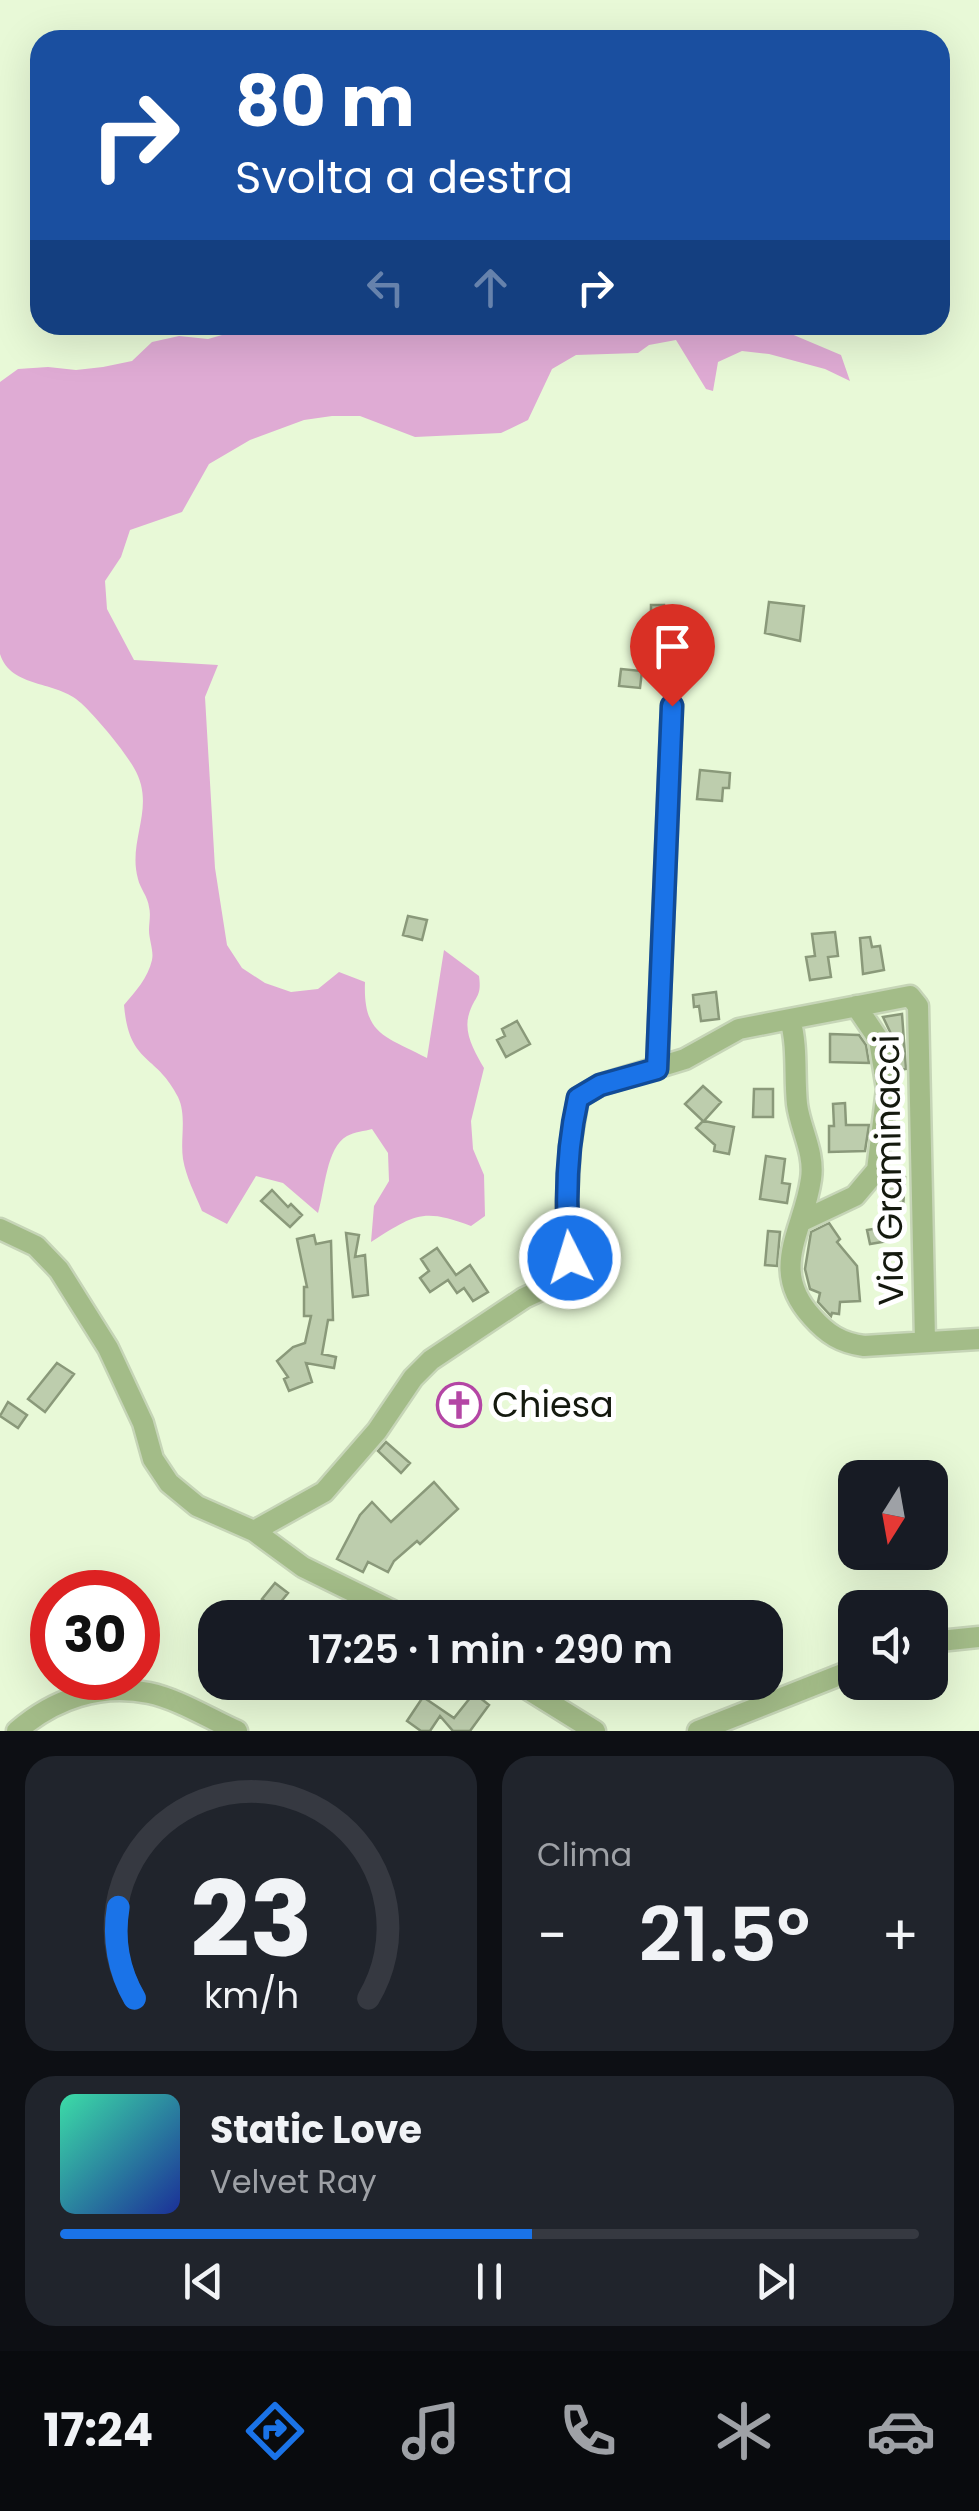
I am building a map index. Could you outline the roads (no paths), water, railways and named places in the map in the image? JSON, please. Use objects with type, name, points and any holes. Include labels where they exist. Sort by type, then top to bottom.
[{"type":"street","points":[[657,1069],[672,706]]},
{"type":"street","name":"Via Graminacci","points":[[254,1531],[324,1492],[430,1360],[524,1298],[554,1284],[570,1258],[566,1215],[570,1146],[578,1098],[600,1085],[685,1059],[739,1030],[910,996],[918,1006],[925,1342]]},
{"type":"street","name":"Via Graminacci","points":[[800,1222],[855,1196],[877,1170],[887,1089],[879,1040],[856,1006]]},
{"type":"street","name":"Via Graminacci","points":[[790,1019],[797,1107],[812,1177],[788,1273],[804,1308],[826,1333],[847,1344],[979,1339]]},
{"type":"street","points":[[0,1229],[36,1246],[59,1270],[108,1348],[142,1423],[153,1459],[169,1484],[197,1506],[254,1531],[303,1567],[370,1600]]},
{"type":"street","points":[[948,1640],[979,1637]]},
{"type":"street","points":[[698,1731],[838,1676]]},
{"type":"street","points":[[16,1731],[50,1706],[84,1692],[122,1691],[151,1693],[237,1731]]},
{"type":"street","points":[[545,1700],[595,1731]]},
{"type":"place","name":"Chiesa","points":[[459,1405]]}]
